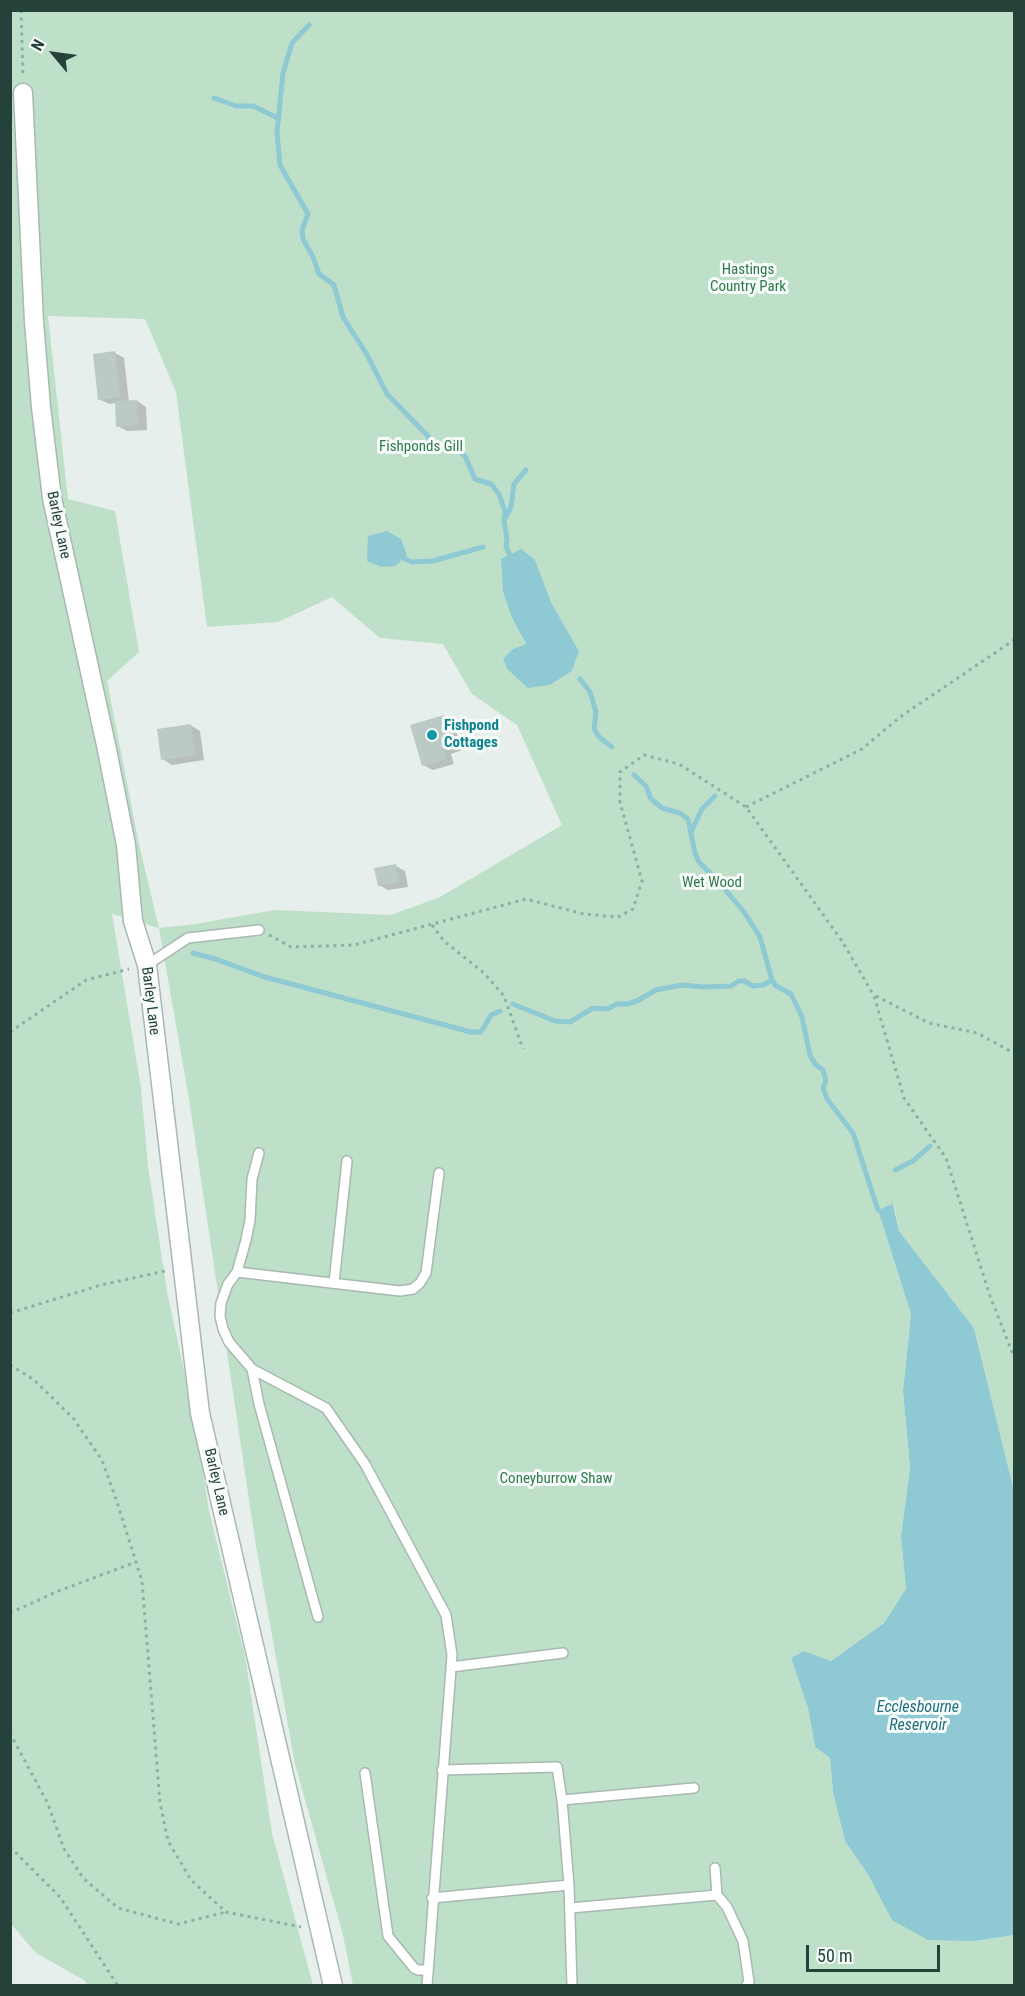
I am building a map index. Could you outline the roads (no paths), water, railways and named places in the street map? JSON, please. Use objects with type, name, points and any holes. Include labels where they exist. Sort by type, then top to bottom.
[{"type":"street","name":"Barley Lane","points":[[23,93],[40,407],[52,498],[126,845],[134,921],[147,965],[201,1413],[333,1986]]},
{"type":"lane","points":[[147,965],[188,938],[259,930]]},
{"type":"lane","points":[[259,1153],[252,1179],[247,1234],[237,1272],[224,1295],[220,1321],[229,1342],[252,1369],[326,1408],[365,1464],[446,1615],[452,1655],[426,1986]]},
{"type":"lane","points":[[334,1283],[347,1161]]},
{"type":"lane","points":[[237,1272],[404,1291],[413,1289],[426,1273],[439,1173]]},
{"type":"lane","points":[[252,1369],[262,1416],[318,1617]]},
{"type":"lane","points":[[450,1667],[562,1653]]},
{"type":"lane","points":[[442,1770],[558,1767],[569,1885],[572,1986]]},
{"type":"lane","points":[[365,1773],[388,1936],[414,1968],[428,1970]]},
{"type":"lane","points":[[562,1800],[694,1788]]},
{"type":"lane","points":[[715,1868],[717,1896],[727,1907],[743,1941],[749,1982],[746,1986]]},
{"type":"lane","points":[[432,1898],[569,1885]]},
{"type":"lane","points":[[570,1908],[717,1896]]},
{"type":"water","points":[[387,531],[401,539],[407,555],[395,566],[381,567],[367,561],[368,536]]},
{"type":"water","points":[[521,549],[535,560],[552,604],[579,651],[572,671],[550,685],[528,688],[507,669],[503,659],[513,649],[526,644],[512,618],[503,591],[501,559]]},
{"type":"water","name":"Ecclesbourne Reservoir","points":[[893,1204],[899,1231],[974,1328],[1014,1491],[1014,1935],[975,1941],[928,1940],[892,1920],[869,1876],[845,1841],[833,1792],[830,1758],[815,1747],[808,1708],[791,1658],[804,1651],[831,1661],[884,1623],[906,1589],[901,1536],[910,1468],[903,1391],[911,1314],[878,1210]]},
{"type":"waterway","points":[[309,25],[292,43],[283,73],[277,132],[280,165],[308,214],[302,230],[303,239],[319,274],[334,285],[343,317],[366,353],[387,394],[428,436],[431,444],[453,446],[465,456],[475,479],[491,484],[499,494],[505,512],[506,547],[510,555]]},
{"type":"waterway","points":[[214,98],[236,106],[253,106],[278,118]]},
{"type":"waterway","points":[[506,517],[511,507],[514,484],[526,470]]},
{"type":"waterway","points":[[403,558],[412,562],[433,561],[483,547]]},
{"type":"waterway","points":[[580,679],[590,692],[596,712],[594,729],[599,737],[612,747]]},
{"type":"waterway","points":[[634,775],[646,786],[651,799],[662,808],[680,813],[688,819],[699,862],[744,912],[760,937],[772,980],[776,986],[791,994],[802,1017],[810,1055],[815,1064],[823,1070],[826,1080],[823,1088],[827,1099],[853,1133],[878,1210]]},
{"type":"waterway","points":[[691,832],[702,809],[715,796]]},
{"type":"waterway","points":[[193,953],[265,977],[471,1032],[481,1032],[491,1015],[500,1011]]},
{"type":"waterway","points":[[513,1004],[555,1021],[570,1022],[593,1008],[607,1009],[617,1004],[627,1004],[656,990],[682,985],[731,986],[739,981],[753,986],[763,985],[772,980]]},
{"type":"waterway","points":[[895,1170],[913,1161],[930,1146]]},
{"type":"place","name":"Fishpond Cottages","points":[[432,735]]},
{"type":"park label","name":"Hastings Country Park","points":[[748,278]]},
{"type":"park label","name":"Fishponds Gill","points":[[421,447]]},
{"type":"park label","name":"Wet Wood","points":[[712,883]]},
{"type":"park label","name":"Coneyburrow Shaw","points":[[556,1479]]}]
